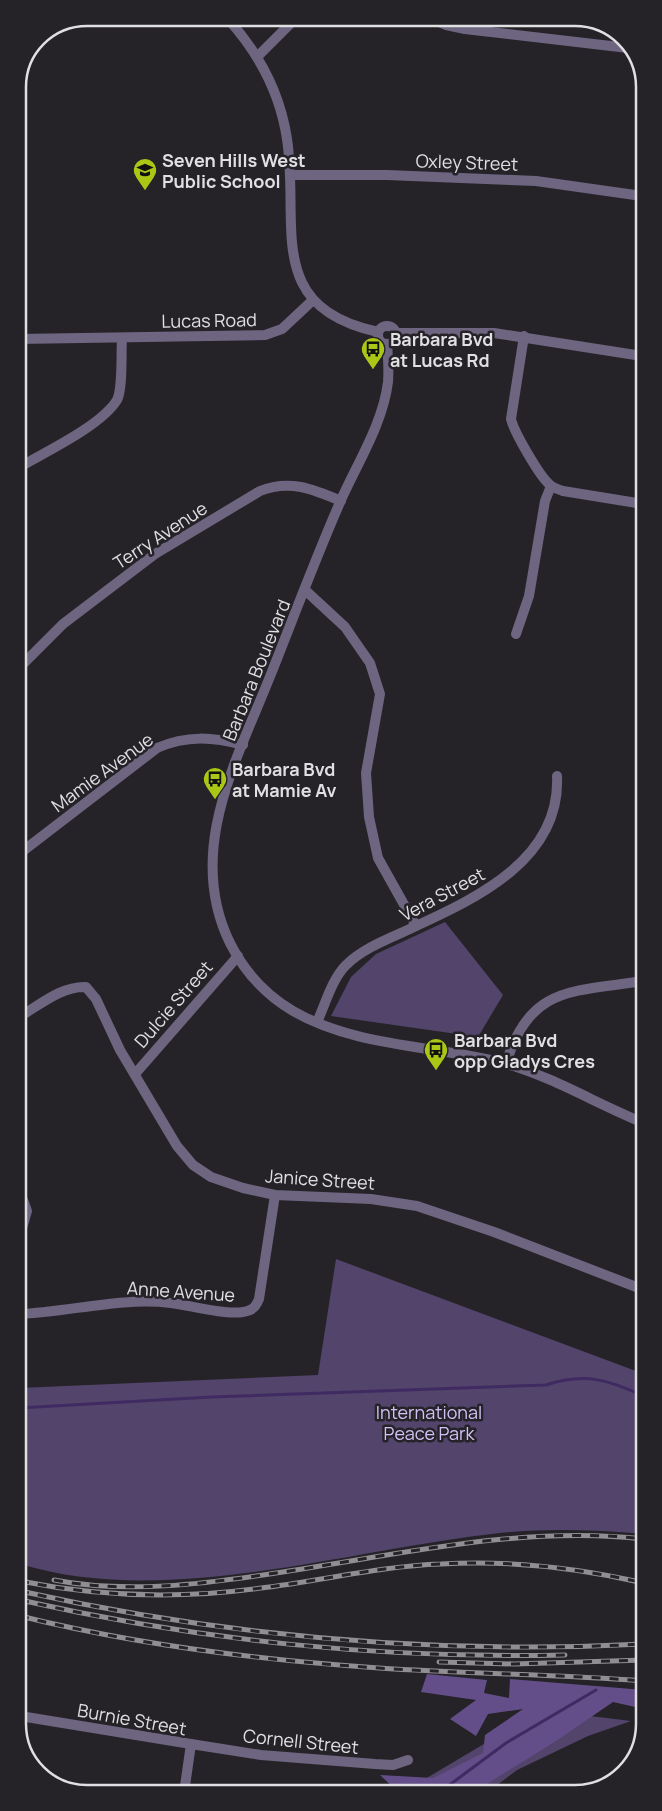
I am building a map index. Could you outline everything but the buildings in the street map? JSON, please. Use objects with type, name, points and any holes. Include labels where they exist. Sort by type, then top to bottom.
[{"type":"street","points":[[234,26],[258,56],[280,106],[287,138],[292,246],[302,283],[313,300],[338,320],[358,328],[378,332]]},
{"type":"street","points":[[258,56],[288,26]]},
{"type":"street","points":[[446,26],[621,47]]},
{"type":"street","name":"Oxley Street","points":[[290,175],[387,175],[536,181],[636,195]]},
{"type":"street","name":"Lucas Road","points":[[26,339],[265,335],[282,329],[313,300]]},
{"type":"street","points":[[382,327],[394,328],[396,333],[395,340],[387,344],[380,340],[378,332],[382,327]]},
{"type":"street","points":[[396,333],[494,333],[524,336],[636,355]]},
{"type":"street","points":[[524,336],[512,409],[512,424],[545,479],[552,486],[563,491],[636,503]]},
{"type":"street","points":[[26,463],[76,435],[103,415],[118,399],[122,338]]},
{"type":"street","name":"Barbara Boulevard","points":[[387,344],[388,370],[379,418],[341,501],[305,590],[243,745],[216,821],[211,854],[217,910],[226,934],[238,956],[270,994],[291,1009],[317,1022],[344,1032],[506,1064],[539,1074],[636,1119]]},
{"type":"street","name":"Terry Avenue","points":[[26,661],[63,624],[155,554],[260,491],[278,485],[297,485],[341,501]]},
{"type":"street","points":[[516,634],[529,596],[545,502],[552,486]]},
{"type":"street","points":[[305,590],[345,627],[370,663],[380,694],[366,773],[369,816],[378,858],[416,926]]},
{"type":"street","name":"Mamie Avenue","points":[[26,849],[158,748],[174,742],[203,738],[243,745]]},
{"type":"street","name":"Vera Street","points":[[317,1022],[337,978],[345,966],[370,947],[468,901],[514,870],[533,849],[551,815],[558,790],[557,776]]},
{"type":"street","name":"Dulcie Street","points":[[135,1074],[238,956]]},
{"type":"street","points":[[506,1064],[513,1040],[521,1025],[546,1002],[583,990],[636,983]]},
{"type":"street","name":"Janice Street","points":[[26,1013],[65,990],[74,987],[86,987],[96,999],[120,1050],[176,1146],[193,1165],[211,1177],[275,1195],[371,1198],[417,1206],[494,1232],[636,1287]]},
{"type":"street","name":"Anne Avenue","points":[[26,1314],[47,1313],[127,1302],[168,1303],[235,1312],[249,1311],[257,1304],[259,1299],[275,1195]]},
{"type":"street","name":"Burnie Street","points":[[26,1717],[192,1744],[185,1785]]},
{"type":"street","name":"Cornell Street","points":[[192,1744],[261,1755],[375,1764],[393,1764],[408,1760]]},
{"type":"green space","points":[[445,922],[503,995],[478,1037],[331,1016],[351,977],[376,954]]},
{"type":"green space","name":"International Peace Park","points":[[336,1259],[636,1371],[636,1533],[572,1530],[500,1533],[321,1562],[197,1578],[136,1580],[77,1576],[26,1565],[26,1388],[318,1375]]},
{"type":"green space","points":[[541,1710],[631,1721],[588,1736],[517,1770],[497,1785],[420,1785],[425,1779]]},
{"type":"shaded area","points":[[427,1674],[487,1680],[484,1693],[509,1698],[510,1679],[636,1689],[636,1707],[613,1702],[556,1741],[485,1785],[391,1785],[380,1775],[433,1778],[483,1753],[485,1735],[523,1709],[488,1714],[476,1736],[450,1719],[476,1700],[421,1692]]},
{"type":"waterway","points":[[26,1408],[211,1397],[546,1385],[573,1379],[607,1382],[636,1393]]},
{"type":"waterway","points":[[449,1785],[506,1743],[596,1690]]},
{"type":"railway","points":[[54,1580],[109,1586],[165,1586],[248,1577],[460,1544],[506,1539],[552,1536],[636,1538]]},
{"type":"railway","points":[[26,1582],[110,1593],[140,1595],[200,1594],[231,1592],[418,1565],[467,1563],[543,1566],[636,1581]]},
{"type":"railway","points":[[26,1592],[175,1620],[331,1639],[486,1647],[636,1644]]},
{"type":"railway","points":[[26,1601],[156,1626],[291,1644],[427,1654],[565,1655]]},
{"type":"railway","points":[[26,1617],[153,1643],[289,1661],[412,1670],[636,1681]]},
{"type":"railway","points":[[439,1662],[514,1664],[636,1660]]},
{"type":"place","name":"Seven Hills West Public School","points":[[145,191]]},
{"type":"place","name":"Barbara Bvd at Lucas Rd","points":[[373,370]]},
{"type":"place","name":"Barbara Bvd at Mamie Av","points":[[215,800]]},
{"type":"place","name":"Barbara Bvd opp Gladys Cres","points":[[436,1071]]}]
